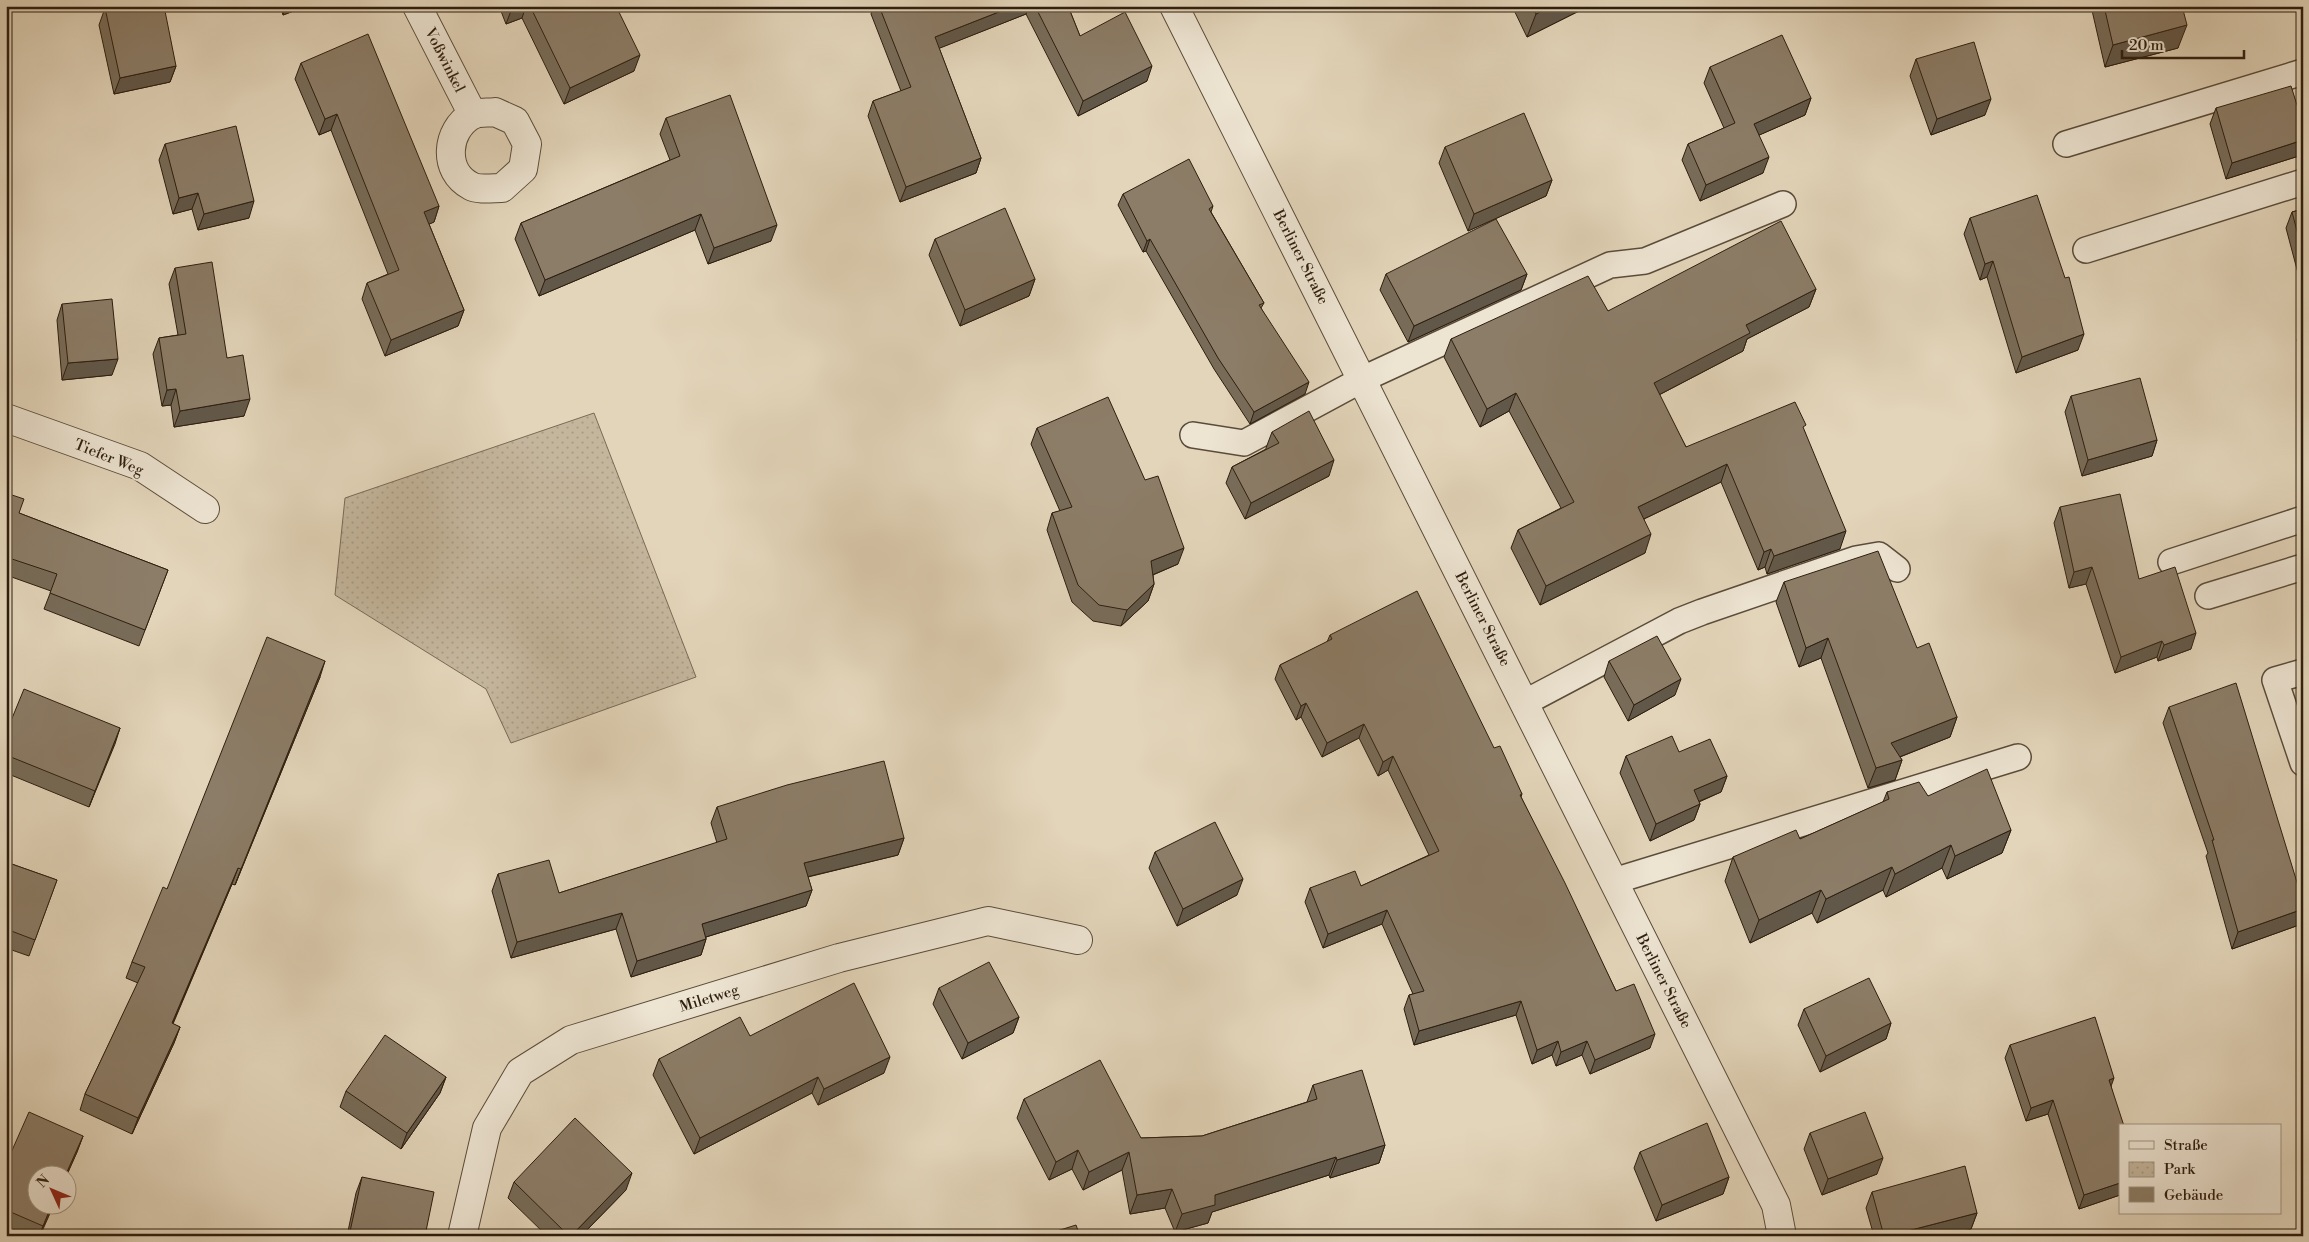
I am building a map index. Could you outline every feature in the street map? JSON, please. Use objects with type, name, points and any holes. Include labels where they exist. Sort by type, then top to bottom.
[{"type":"street","name":"Voßwinkel","points":[[417,6],[472,115]]},
{"type":"street","name":"Berliner Straße","points":[[1174,6],[1776,1204],[1782,1236]]},
{"type":"street","name":"Tiefer Weg","points":[[6,418],[140,466],[204,509]]},
{"type":"street","name":"Miletweg","points":[[462,1236],[487,1128],[520,1072],[571,1040],[839,958],[988,921],[1078,940]]},
{"type":"lane","points":[[2066,144],[2303,72]]},
{"type":"lane","points":[[2086,250],[2303,182]]},
{"type":"lane","points":[[1193,435],[1244,443],[1362,379],[1610,265],[1645,262],[1783,204]]},
{"type":"lane","points":[[2171,562],[2303,520]]},
{"type":"lane","points":[[1524,702],[1679,621],[1702,612],[1856,559],[1879,555],[1897,569]]},
{"type":"lane","points":[[2208,596],[2303,567]]},
{"type":"lane","points":[[2303,672],[2275,680],[2303,763]]},
{"type":"lane","points":[[1614,881],[2018,757]]},
{"type":"green space","points":[[594,413],[696,677],[511,743],[486,689],[335,595],[345,498]]},
{"type":"building","points":[[115,6],[164,6],[176,66],[120,78],[105,8]]},
{"type":"building","points":[[530,6],[616,6],[640,55],[570,88]]},
{"type":"building","points":[[879,6],[1014,6],[935,37],[981,158],[906,187],[873,101],[911,87]]},
{"type":"building","points":[[1035,6],[1068,6],[1080,36],[1125,12],[1152,66],[1083,101]]},
{"type":"building","points":[[1532,6],[1551,6],[1536,14]]},
{"type":"building","points":[[2104,6],[2182,6],[2187,25],[2113,45]]},
{"type":"building","points":[[368,34],[439,206],[424,212],[464,310],[391,340],[367,283],[399,270],[337,114],[325,119],[301,63]]},
{"type":"building","points":[[1782,35],[1811,98],[1754,124],[1769,157],[1706,185],[1688,144],[1735,123],[1710,67]]},
{"type":"building","points":[[1974,42],[1991,99],[1937,119],[1916,59]]},
{"type":"building","points":[[2291,86],[2303,124],[2303,140],[2232,163],[2216,108]]},
{"type":"building","points":[[730,95],[777,225],[714,248],[701,214],[545,280],[521,223],[680,156],[666,118]]},
{"type":"building","points":[[1524,113],[1552,180],[1474,214],[1445,147]]},
{"type":"building","points":[[236,126],[254,201],[204,214],[198,193],[179,198],[165,144]]},
{"type":"building","points":[[1189,159],[1213,206],[1209,209],[1264,303],[1259,305],[1309,382],[1254,412],[1218,358],[1150,239],[1147,241],[1123,194]]},
{"type":"building","points":[[2037,195],[2065,278],[2069,277],[2084,334],[2022,357],[1993,261],[1985,264],[1970,218]]},
{"type":"building","points":[[1005,208],[1035,279],[965,310],[935,239]]},
{"type":"building","points":[[2303,209],[2303,254],[2292,212]]},
{"type":"building","points":[[1496,219],[1527,274],[1414,326],[1386,274]]},
{"type":"building","points":[[1781,221],[1816,289],[1746,325],[1750,333],[1654,383],[1686,447],[1795,402],[1806,425],[1803,427],[1846,531],[1774,556],[1771,549],[1764,552],[1727,464],[1638,507],[1651,534],[1546,586],[1518,530],[1574,502],[1516,393],[1487,409],[1451,339],[1588,276],[1608,311]]},
{"type":"building","points":[[212,262],[227,358],[243,355],[250,399],[180,411],[176,389],[167,390],[159,338],[186,334],[175,268]]},
{"type":"building","points":[[112,299],[118,359],[68,363],[62,304]]},
{"type":"building","points":[[2140,378],[2157,440],[2088,460],[2071,396]]},
{"type":"building","points":[[1108,397],[1145,480],[1158,476],[1184,548],[1151,561],[1154,584],[1127,610],[1099,605],[1078,585],[1052,513],[1072,507],[1037,428]]},
{"type":"building","points":[[1309,411],[1334,460],[1251,503],[1232,467],[1279,443],[1272,432]]},
{"type":"building","points":[[6,493],[24,499],[19,513],[168,570],[145,630],[50,593],[57,574],[6,557]]},
{"type":"building","points":[[2120,494],[2139,579],[2175,567],[2196,633],[2164,645],[2162,641],[2121,657],[2092,567],[2074,572],[2060,507]]},
{"type":"building","points":[[1878,551],[1917,648],[1929,643],[1957,717],[1891,743],[1902,760],[1876,768],[1828,638],[1806,648],[1784,582]]},
{"type":"building","points":[[1417,591],[1494,748],[1500,746],[1522,794],[1520,795],[1565,883],[1616,991],[1634,984],[1655,1034],[1595,1060],[1587,1041],[1561,1052],[1558,1041],[1537,1050],[1521,1001],[1419,1031],[1409,995],[1424,991],[1387,910],[1328,934],[1310,888],[1355,871],[1361,886],[1439,851],[1393,756],[1383,762],[1364,724],[1327,743],[1306,703],[1301,706],[1280,665],[1332,639],[1330,635]]},
{"type":"building","points":[[1657,636],[1681,679],[1634,705],[1609,661]]},
{"type":"building","points":[[267,637],[325,661],[241,869],[238,868],[172,1023],[180,1027],[138,1118],[85,1094],[145,967],[132,962],[163,887],[167,889]]},
{"type":"building","points":[[2236,683],[2303,902],[2303,909],[2238,932],[2212,840],[2214,840],[2169,707]]},
{"type":"building","points":[[24,689],[120,728],[95,791],[6,755],[6,733]]},
{"type":"building","points":[[1672,736],[1679,752],[1710,739],[1727,776],[1694,790],[1700,804],[1656,824],[1626,756]]},
{"type":"building","points":[[884,761],[904,838],[804,863],[812,890],[702,924],[706,939],[637,961],[622,913],[517,942],[498,874],[549,860],[559,893],[727,839],[717,807],[787,785]]},
{"type":"building","points":[[1987,769],[2011,830],[1955,856],[1951,845],[1895,874],[1892,867],[1826,899],[1821,890],[1759,920],[1733,857],[1796,830],[1800,839],[1889,799],[1887,792],[1919,782],[1928,796]]},
{"type":"building","points":[[1215,822],[1243,879],[1183,909],[1155,852]]},
{"type":"building","points":[[6,862],[57,880],[35,940],[6,929]]},
{"type":"building","points":[[989,962],[1019,1017],[968,1043],[939,988]]},
{"type":"building","points":[[1869,978],[1891,1023],[1826,1056],[1804,1009]]},
{"type":"building","points":[[854,983],[890,1057],[824,1089],[818,1077],[700,1138],[659,1059],[740,1017],[750,1036]]},
{"type":"building","points":[[2095,1017],[2114,1078],[2109,1080],[2123,1124],[2119,1124],[2119,1183],[2084,1195],[2053,1100],[2031,1108],[2010,1045]]},
{"type":"building","points":[[385,1035],[446,1077],[407,1133],[346,1091]]},
{"type":"building","points":[[1100,1060],[1141,1138],[1202,1136],[1317,1099],[1313,1085],[1362,1070],[1385,1145],[1337,1160],[1336,1157],[1215,1195],[1215,1205],[1182,1214],[1172,1189],[1137,1195],[1129,1152],[1089,1172],[1078,1150],[1056,1162],[1024,1099]]},
{"type":"building","points":[[29,1112],[83,1136],[70,1164],[28,1164],[28,1214],[48,1214],[43,1226],[6,1210],[6,1164]]},
{"type":"building","points":[[1865,1112],[1883,1158],[1828,1179],[1810,1133]]},
{"type":"building","points":[[575,1118],[632,1173],[569,1236],[514,1182]]},
{"type":"building","points":[[1707,1123],[1729,1177],[1662,1205],[1640,1152]]},
{"type":"building","points":[[1965,1166],[1977,1213],[1884,1236],[1872,1192]]},
{"type":"building","points":[[362,1177],[434,1192],[425,1236],[349,1236]]},
{"type":"building","points":[[1076,1225],[1080,1236],[1041,1236]]}]
